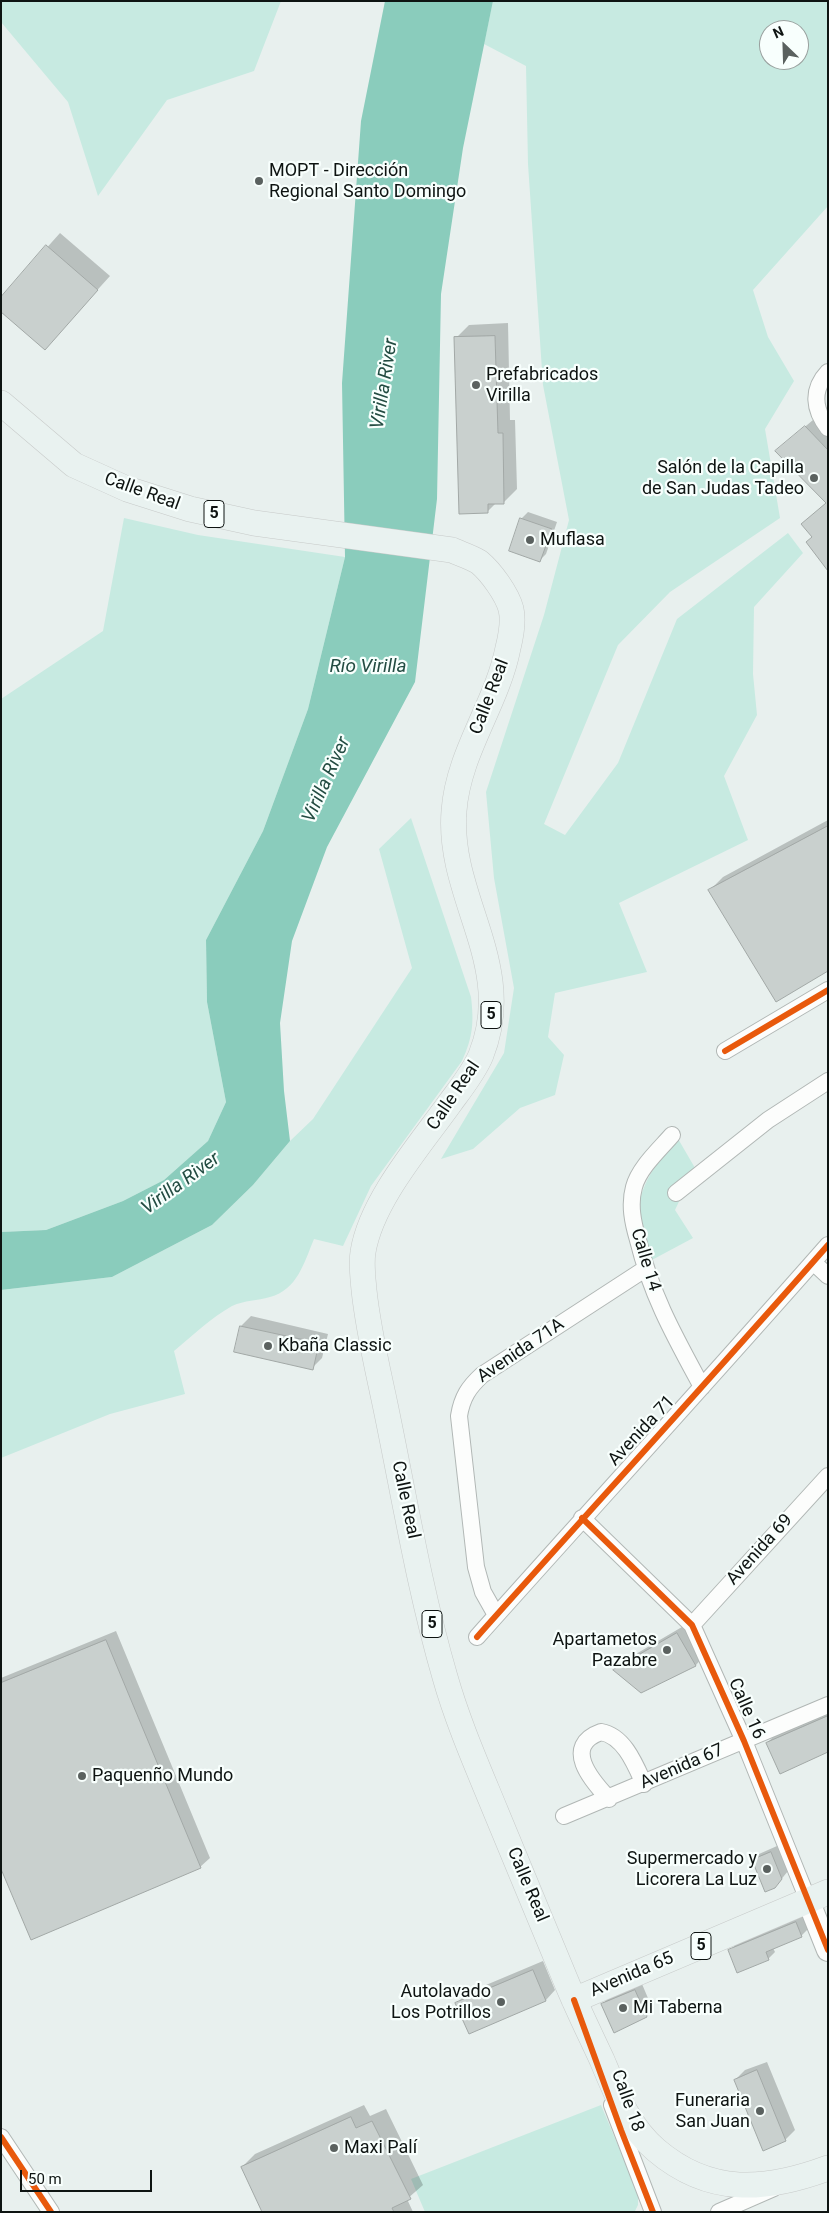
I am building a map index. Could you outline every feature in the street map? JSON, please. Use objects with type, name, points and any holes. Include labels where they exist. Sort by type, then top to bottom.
[{"type":"main road","name":"Calle Real","points":[[1,403],[74,465],[127,489],[190,509],[254,523],[452,550],[477,560],[500,588],[511,609],[512,630],[504,670],[472,743],[461,774],[454,809],[454,847],[488,962],[492,985],[490,1024],[480,1058],[403,1168],[373,1217],[362,1256],[367,1316],[427,1604],[446,1679],[472,1754],[574,2000],[628,2118],[639,2133],[667,2159],[701,2176],[719,2182],[758,2186],[796,2180],[828,2168]]},
{"type":"main road","name":"Avenida 65","points":[[574,2000],[818,1896]]},
{"type":"street","points":[[828,372],[817,388],[816,399],[817,409],[828,428]]},
{"type":"street","points":[[726,1051],[828,990]]},
{"type":"street","points":[[676,1193],[768,1120],[828,1081]]},
{"type":"street","name":"Calle 14","points":[[672,1135],[639,1176],[634,1188],[632,1220],[645,1269],[660,1309],[702,1388]]},
{"type":"street","name":"Avenida 71","points":[[477,1637],[582,1518],[702,1388],[828,1245]]},
{"type":"street","points":[[813,1262],[828,1276]]},
{"type":"street","name":"Avenida 71A","points":[[496,1615],[483,1592],[476,1567],[459,1416],[462,1400],[470,1386],[482,1374],[645,1269]]},
{"type":"street","name":"Avenida 69","points":[[692,1624],[828,1476]]},
{"type":"street","name":"Calle 16","points":[[582,1518],[692,1624],[744,1741],[818,1896],[828,1950]]},
{"type":"street","name":"Avenida 67","points":[[564,1816],[644,1784],[828,1705]]},
{"type":"street","points":[[609,1798],[592,1780],[582,1762],[585,1741],[593,1735],[601,1732],[615,1737],[630,1756],[644,1784]]},
{"type":"street","name":"Calle 18","points":[[574,2000],[653,2212]]},
{"type":"street","points":[[1,2137],[52,2212]]},
{"type":"street","points":[[719,2212],[796,2180]]},
{"type":"shaded area","points":[[1,1],[281,1],[254,71],[167,100],[98,196],[68,102],[1,22]]},
{"type":"shaded area","points":[[493,1],[828,1],[828,206],[753,290],[768,337],[794,381],[765,429],[780,518],[670,592],[618,645],[544,824],[565,835],[618,763],[677,619],[788,533],[803,553],[754,607],[753,674],[757,715],[724,776],[748,840],[619,903],[647,972],[555,993],[548,1037],[564,1055],[555,1095],[520,1108],[473,1149],[441,1159],[504,1053],[514,988],[494,878],[486,792],[544,615],[569,520],[543,385],[528,164],[526,66],[484,44]]},
{"type":"shaded area","points":[[124,518],[198,535],[345,557],[308,709],[263,831],[206,940],[207,1002],[226,1102],[208,1141],[164,1180],[123,1201],[46,1230],[1,1232],[1,699],[103,631]]},
{"type":"shaded area","points":[[411,818],[471,997],[472,1029],[462,1061],[371,1186],[343,1246],[314,1239],[303,1266],[287,1288],[270,1297],[232,1306],[209,1321],[174,1351],[185,1394],[110,1414],[1,1458],[1,1290],[112,1277],[212,1225],[253,1185],[290,1141],[313,1119],[412,968],[379,849]]},
{"type":"shaded area","points":[[677,1137],[695,1168],[675,1210],[693,1238],[650,1261],[639,1220],[641,1196],[650,1175]]},
{"type":"shaded area","points":[[601,2105],[638,2193],[638,2205],[635,2211],[425,2212],[411,2179]]},
{"type":"water","points":[[385,1],[493,1],[463,148],[441,294],[437,499],[415,682],[327,847],[292,941],[280,1023],[284,1091],[290,1141],[253,1185],[212,1225],[112,1277],[1,1290],[1,1232],[46,1230],[123,1201],[164,1180],[208,1141],[226,1102],[207,1002],[206,940],[263,831],[308,709],[345,557],[342,383],[361,121]]},
{"type":"building","points":[[46,245],[98,290],[45,350],[1,312],[1,297]]},
{"type":"building","name":"Prefabricados Virilla","points":[[495,336],[498,433],[503,433],[504,504],[488,504],[488,513],[459,514],[454,337]]},
{"type":"building","name":"Salón de la Capilla de San Judas Tadeo","points":[[805,426],[828,450],[828,571],[806,542],[812,537],[801,524],[826,503],[775,451]]},
{"type":"building","name":"Muflasa","points":[[520,518],[552,529],[540,562],[509,551]]},
{"type":"building","points":[[828,826],[828,971],[776,1002],[708,890]]},
{"type":"building","points":[[240,1326],[319,1343],[313,1370],[234,1352]]},
{"type":"building","name":"Apartametos Pazabre","points":[[677,1633],[696,1666],[641,1693],[613,1670]]},
{"type":"building","name":"Paquenño Mundo","points":[[106,1640],[201,1868],[31,1940],[1,1869],[1,1683]]},
{"type":"building","points":[[828,1716],[828,1752],[780,1774],[766,1743]]},
{"type":"building","name":"Supermercado y Licorera La Luz","points":[[771,1852],[782,1879],[775,1888],[765,1892],[752,1860]]},
{"type":"building","points":[[796,1922],[802,1937],[766,1952],[769,1960],[737,1973],[728,1950]]},
{"type":"building","name":"Autolavado Los Potrillos","points":[[533,1970],[546,2001],[469,2034],[455,2003]]},
{"type":"building","name":"Mi Taberna","points":[[635,1990],[647,2017],[614,2033],[601,2004]]},
{"type":"building","name":"Funeraria San Juan","points":[[757,2070],[786,2141],[763,2151],[734,2080]]},
{"type":"building","name":"Maxi Palí","points":[[351,2117],[356,2128],[372,2121],[411,2199],[392,2208],[394,2212],[262,2212],[241,2167]]},
{"type":"cycle path","points":[[725,1051],[828,990]]},
{"type":"cycle path","points":[[477,1637],[828,1245]]},
{"type":"cycle path","points":[[582,1518],[692,1625],[744,1741],[828,1950]]},
{"type":"cycle path","points":[[574,2000],[653,2212]]},
{"type":"cycle path","points":[[1,2137],[51,2212]]},
{"type":"place","name":"MOPT - Dirección Regional Santo Domingo","points":[[259,181]]},
{"type":"place","name":"Prefabricados Virilla","points":[[476,385]]},
{"type":"place","name":"Salón de la Capilla de San Judas Tadeo","points":[[814,478]]},
{"type":"place","name":"Muflasa","points":[[530,540]]},
{"type":"place","name":"Kbaña Classic","points":[[268,1346]]},
{"type":"place","name":"Apartametos Pazabre","points":[[667,1650]]},
{"type":"place","name":"Paquenño Mundo","points":[[82,1776]]},
{"type":"place","name":"Supermercado y Licorera La Luz","points":[[767,1869]]},
{"type":"place","name":"Autolavado Los Potrillos","points":[[501,2002]]},
{"type":"place","name":"Mi Taberna","points":[[623,2008]]},
{"type":"place","name":"Funeraria San Juan","points":[[760,2111]]},
{"type":"place","name":"Maxi Palí","points":[[334,2148]]},
{"type":"water label","name":"Virilla River","points":[[385,384]]},
{"type":"water label","name":"Río Virilla","points":[[368,667]]},
{"type":"water label","name":"Virilla River","points":[[327,780]]},
{"type":"water label","name":"Virilla River","points":[[181,1184]]}]
